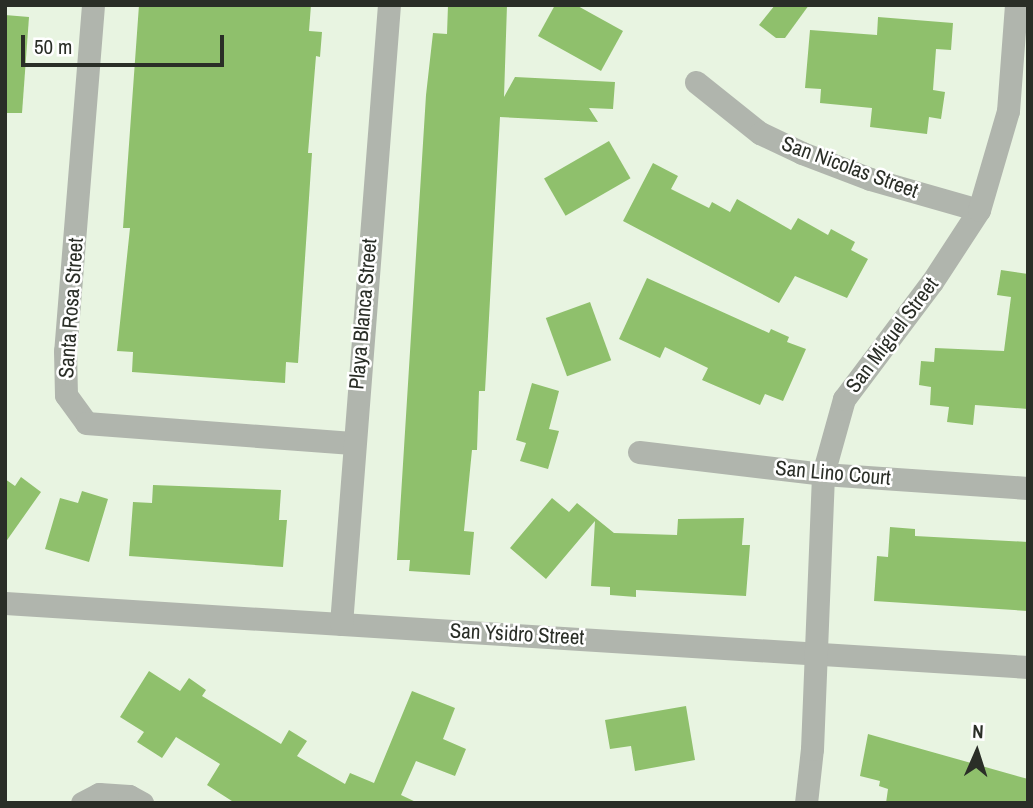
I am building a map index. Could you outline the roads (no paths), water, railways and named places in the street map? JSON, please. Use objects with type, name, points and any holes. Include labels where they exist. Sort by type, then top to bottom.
[{"type":"street","name":"Santa Rosa Street","points":[[93,5],[65,351],[66,395],[86,423],[352,443]]},
{"type":"street","name":"Playa Blanca Street","points":[[341,624],[352,443],[389,5]]},
{"type":"street","name":"San Miguel Street","points":[[806,803],[812,749],[823,474],[844,399],[932,282],[979,210],[993,175],[1008,111],[1016,5]]},
{"type":"street","name":"San Nicolas Street","points":[[696,82],[761,133],[802,153],[870,179],[979,210]]},
{"type":"street","name":"San Lino Court","points":[[639,452],[823,474],[1028,488]]},
{"type":"street","name":"San Ysidro Street","points":[[5,603],[1028,667]]},
{"type":"street","points":[[85,800],[129,796],[142,803]]}]
